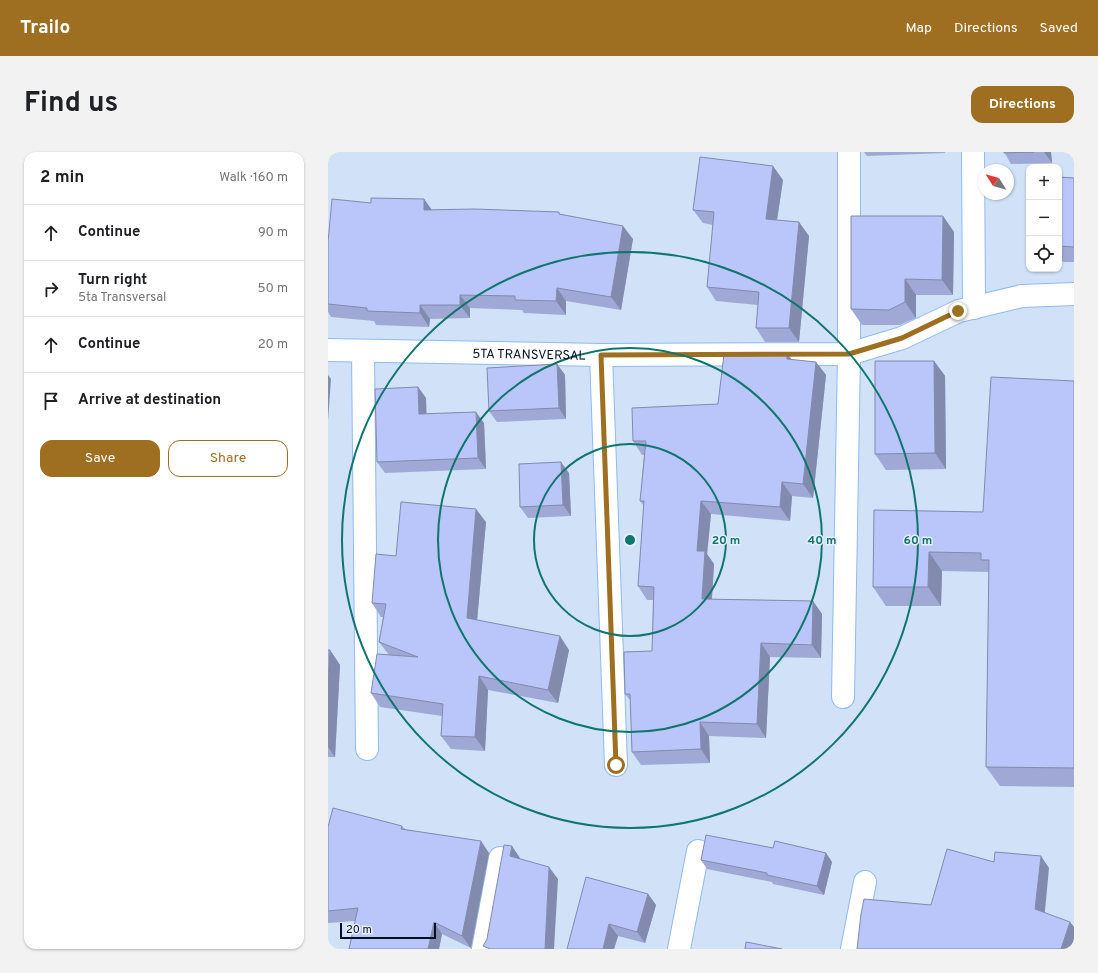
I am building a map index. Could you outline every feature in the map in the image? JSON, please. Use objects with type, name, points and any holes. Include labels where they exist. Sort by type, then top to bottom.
[{"type":"street","points":[[843,697],[849,354],[849,152]]},
{"type":"street","points":[[973,152],[974,308]]},
{"type":"street","name":"5TA TRANSVERSAL","points":[[328,350],[601,355],[849,354],[902,338],[958,311],[1022,296],[1074,294]]},
{"type":"street","points":[[363,351],[367,749]]},
{"type":"street","points":[[601,355],[616,765]]},
{"type":"street","points":[[679,949],[698,852]]},
{"type":"street","points":[[484,949],[500,858]]},
{"type":"street","points":[[852,949],[864,882]]},
{"type":"building","points":[[1004,152],[1034,152],[1004,153]]},
{"type":"building","points":[[700,157],[773,166],[766,219],[799,222],[789,328],[756,328],[759,292],[707,287],[714,212],[693,210]]},
{"type":"building","points":[[1062,177],[1074,178],[1074,247],[1062,246]]},
{"type":"building","points":[[371,198],[424,199],[424,210],[474,209],[559,212],[559,214],[623,226],[611,297],[557,288],[556,301],[515,300],[515,296],[460,295],[460,305],[420,305],[420,313],[367,311],[367,308],[328,304],[328,242],[332,199],[371,203]]},
{"type":"building","points":[[851,216],[943,216],[942,280],[905,279],[905,302],[889,310],[851,309]]},
{"type":"building","points":[[754,353],[787,353],[787,359],[816,362],[803,484],[782,482],[780,507],[701,501],[697,551],[705,551],[702,599],[813,601],[812,645],[761,643],[757,724],[700,722],[701,749],[632,752],[630,694],[625,694],[624,652],[652,651],[654,587],[638,586],[644,501],[640,501],[646,441],[633,441],[632,408],[718,404],[724,354],[753,356]]},
{"type":"building","points":[[875,361],[934,361],[935,453],[875,454]]},
{"type":"building","points":[[557,364],[559,408],[489,411],[487,368]]},
{"type":"building","points":[[991,377],[1074,381],[1074,768],[986,767],[989,560],[981,560],[981,553],[929,552],[928,587],[873,587],[874,510],[983,512]]},
{"type":"building","points":[[418,387],[419,414],[476,412],[478,458],[377,462],[375,389]]},
{"type":"building","points":[[561,462],[563,505],[520,507],[519,464]]},
{"type":"building","points":[[401,502],[476,509],[467,618],[560,636],[548,690],[479,676],[475,737],[441,736],[443,704],[371,693],[377,654],[418,657],[379,642],[386,604],[372,603],[376,554],[396,556]]},
{"type":"building","points":[[328,650],[330,650],[328,686]]},
{"type":"building","points":[[333,808],[402,826],[401,829],[481,841],[462,936],[434,922],[428,949],[349,949],[358,908],[328,911],[328,827]]},
{"type":"building","points":[[706,835],[773,848],[775,841],[826,853],[817,886],[767,875],[767,873],[701,860]]},
{"type":"building","points":[[504,845],[512,846],[510,856],[549,867],[545,949],[490,949],[483,946],[487,939]]},
{"type":"building","points":[[947,849],[994,862],[995,852],[1041,856],[1035,909],[1070,922],[1061,949],[857,949],[864,899],[931,905]]},
{"type":"building","points":[[586,877],[648,894],[637,932],[609,924],[603,949],[567,949]]},
{"type":"building","points":[[746,942],[782,949],[745,949]]},
{"type":"route","points":[[616,765],[601,355],[849,354],[902,338],[958,311]]}]
